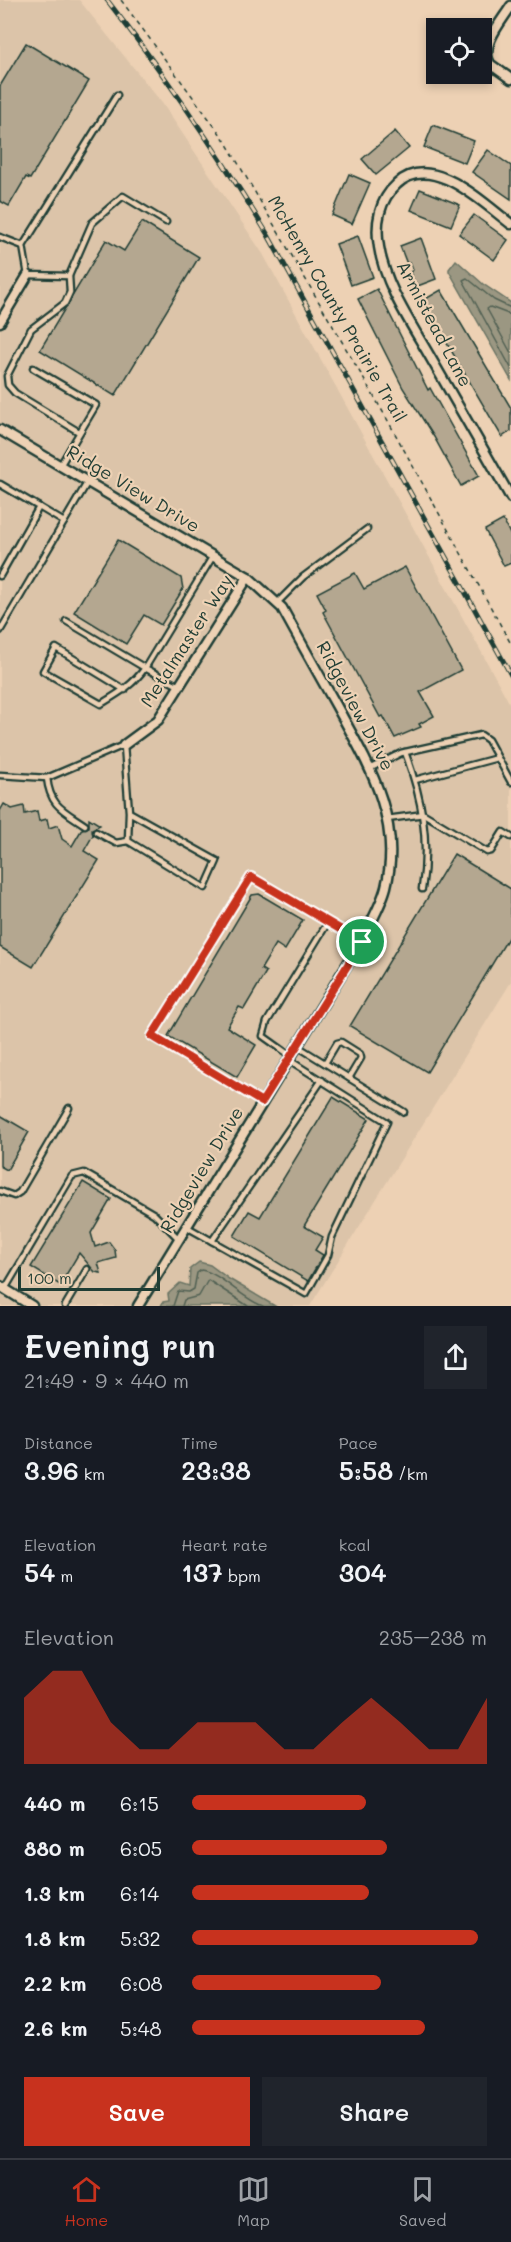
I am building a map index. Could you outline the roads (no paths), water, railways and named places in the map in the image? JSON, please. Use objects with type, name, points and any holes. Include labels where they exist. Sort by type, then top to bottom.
[{"type":"street","points":[[511,6],[491,39],[487,60],[511,79]]},
{"type":"street","name":"Armistead Lane","points":[[511,224],[447,178],[422,172],[402,178],[393,187],[380,209],[377,227],[378,245],[386,271],[409,321],[511,496]]},
{"type":"street","points":[[0,322],[28,275]]},
{"type":"street","name":"Ridge View Drive","points":[[0,430],[89,480],[248,577]]},
{"type":"street","name":"Ridgeview Drive","points":[[138,1306],[362,942],[386,887],[390,852],[387,819],[379,786],[277,603],[248,577]]},
{"type":"street","name":"Metalmaster Way","points":[[124,745],[158,720],[248,577]]},
{"type":"street","points":[[2,1288],[32,1306]]},
{"type":"lane","points":[[69,276],[28,275],[23,246],[117,95]]},
{"type":"lane","points":[[79,432],[15,393],[8,385],[7,376],[31,329],[65,303],[70,292],[69,276],[92,223],[123,196],[166,222]]},
{"type":"lane","points":[[0,237],[23,246]]},
{"type":"lane","points":[[33,368],[96,405],[61,464]]},
{"type":"lane","points":[[0,631],[89,480]]},
{"type":"lane","points":[[0,484],[64,522]]},
{"type":"lane","points":[[0,576],[39,507]]},
{"type":"lane","points":[[277,603],[303,577],[367,529]]},
{"type":"lane","points":[[125,690],[56,648],[43,671],[101,704],[125,690],[145,668],[213,556]]},
{"type":"lane","points":[[66,621],[179,686]]},
{"type":"lane","points":[[370,768],[405,752],[481,735],[488,740],[511,782]]},
{"type":"lane","points":[[0,775],[47,778],[124,745],[129,812],[128,841]]},
{"type":"lane","points":[[405,752],[424,814],[426,856],[422,889]]},
{"type":"lane","points":[[415,780],[497,758]]},
{"type":"lane","points":[[47,778],[49,796],[58,807],[85,825]]},
{"type":"lane","points":[[96,832],[116,843],[128,841],[205,888],[218,861],[129,812]]},
{"type":"lane","points":[[387,819],[424,814],[487,852],[502,832],[511,837]]},
{"type":"lane","points":[[262,1102],[152,1036],[251,877],[362,942]]},
{"type":"lane","points":[[186,1227],[306,1294],[328,1256],[332,1237],[387,1122],[290,1058],[263,1036],[328,922]]},
{"type":"lane","points":[[325,1063],[337,1043],[341,1042],[360,1054],[361,1058],[350,1078]]},
{"type":"lane","points":[[297,1046],[404,1112]]},
{"type":"lane","points":[[212,1241],[322,1080]]},
{"type":"lane","points":[[0,1191],[14,1196],[20,1192],[69,1108]]},
{"type":"lane","points":[[2,1288],[72,1176],[84,1173],[154,1214],[179,1239]]},
{"type":"lane","points":[[65,1306],[87,1269]]},
{"type":"water","points":[[456,260],[483,284],[511,303],[511,380],[449,271]]},
{"type":"water","points":[[199,1262],[210,1265],[275,1306],[161,1306],[163,1302],[169,1301],[168,1294],[180,1283],[189,1286],[190,1269]]},
{"type":"railway","points":[[107,0],[191,115],[268,235],[511,675]]}]
